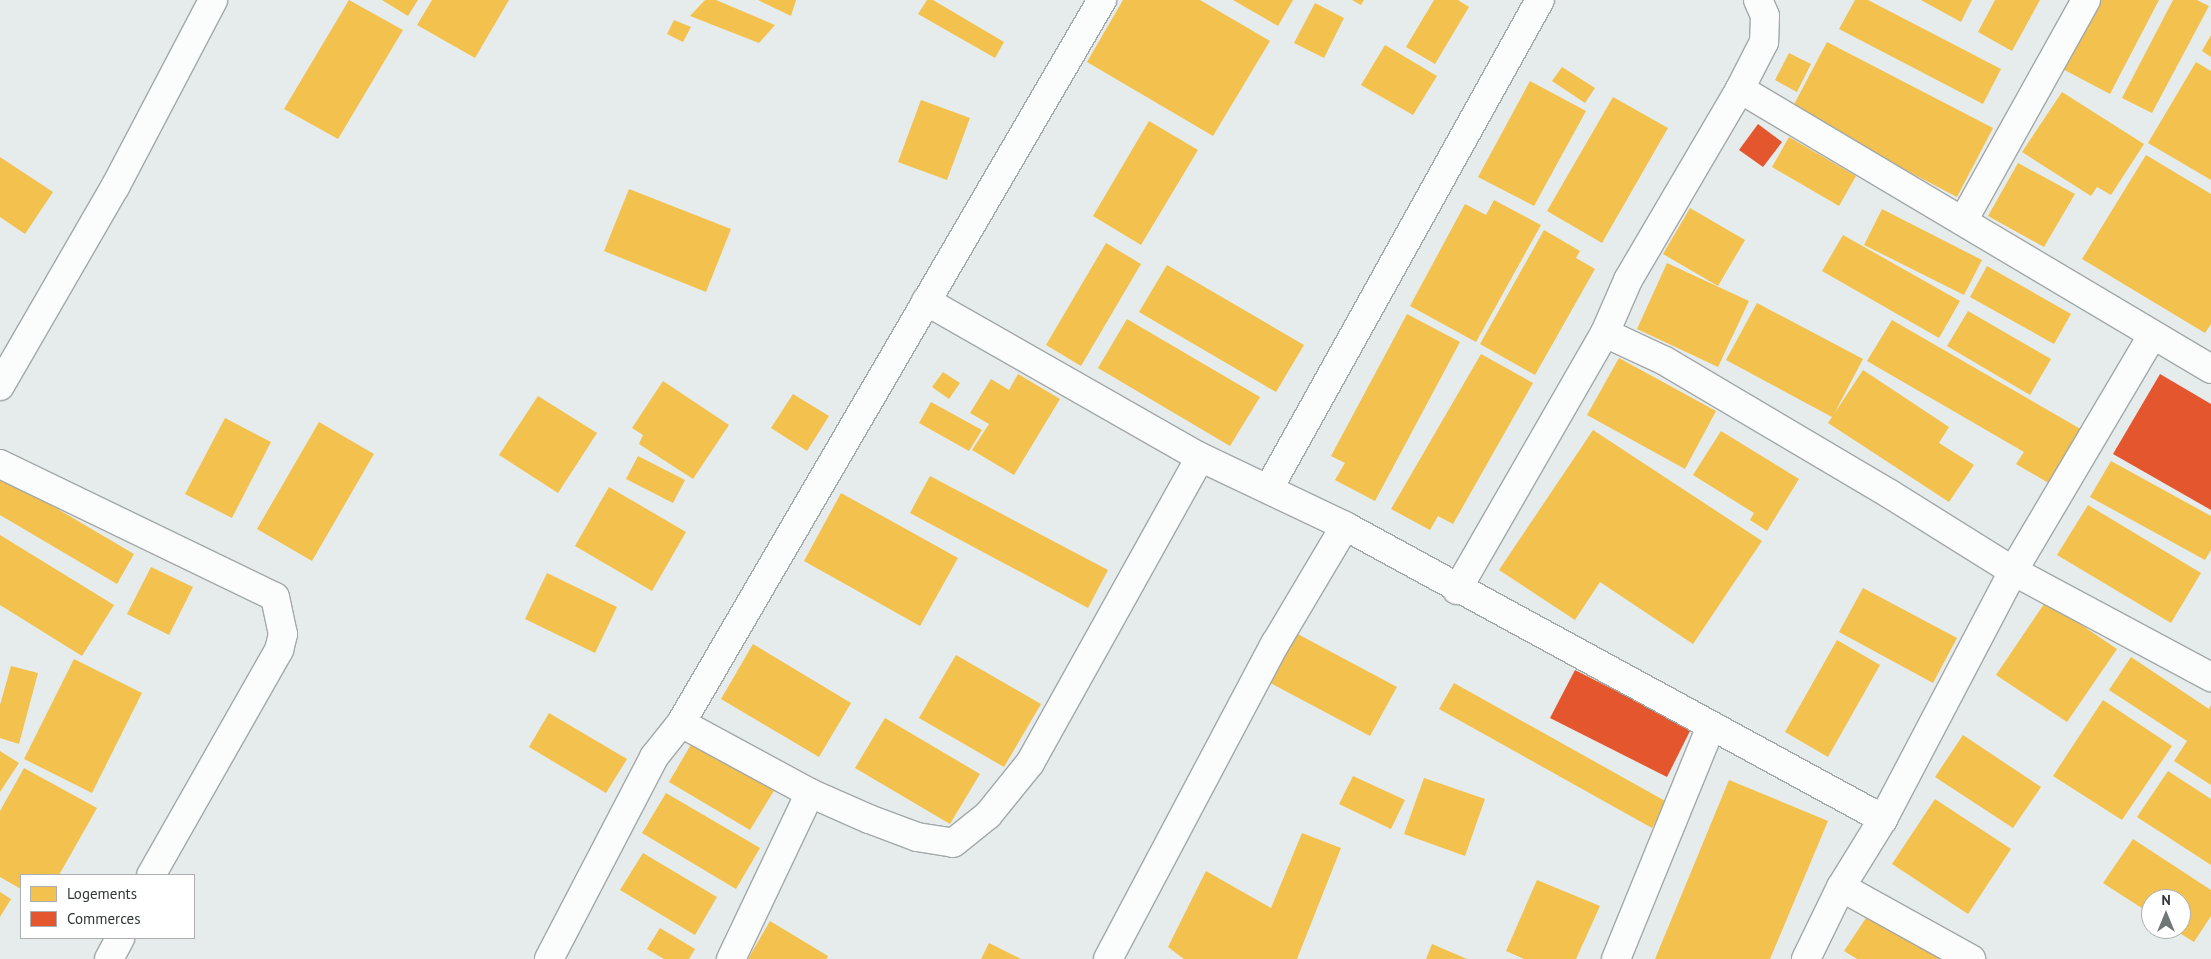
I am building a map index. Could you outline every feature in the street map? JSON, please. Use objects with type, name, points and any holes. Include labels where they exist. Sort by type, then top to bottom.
[{"type":"street","points":[[0,386],[114,186],[213,0]]},
{"type":"street","points":[[549,959],[654,756],[681,723],[1102,0]]},
{"type":"street","points":[[1270,488],[1540,0]]},
{"type":"street","points":[[1457,590],[1605,334],[1628,280],[1740,90],[1764,42],[1765,16],[1758,0]]},
{"type":"street","points":[[1963,221],[2086,0]]},
{"type":"street","points":[[1740,90],[1963,221],[2152,336],[2211,369]]},
{"type":"street","points":[[926,301],[1200,457],[1270,488],[1345,526],[1457,590],[1883,819]]},
{"type":"street","points":[[1605,334],[1674,366],[1882,489],[2013,571],[2211,677]]},
{"type":"street","points":[[1806,959],[1841,887],[1883,819],[2013,571],[2152,336]]},
{"type":"street","points":[[681,723],[810,793],[917,837],[953,843],[973,829],[1030,763],[1200,457]]},
{"type":"street","points":[[0,464],[276,597],[283,634],[279,650],[152,874]]},
{"type":"street","points":[[1108,959],[1275,644],[1345,526]]},
{"type":"street","points":[[1616,959],[1711,726]]},
{"type":"street","points":[[731,959],[810,793]]},
{"type":"street","points":[[1841,887],[1971,959]]},
{"type":"street","points":[[110,959],[120,939]]},
{"type":"building: Logements","points":[[349,0],[403,30],[338,139],[284,109]]},
{"type":"building: Logements","points":[[382,0],[418,0],[408,16]]},
{"type":"building: Logements","points":[[432,0],[509,0],[475,58],[417,25]]},
{"type":"building: Logements","points":[[705,0],[716,0],[775,25],[759,43],[690,16]]},
{"type":"building: Logements","points":[[758,0],[796,0],[791,16]]},
{"type":"building: Logements","points":[[927,0],[933,0],[1004,42],[995,58],[918,14]]},
{"type":"building: Logements","points":[[1123,0],[1200,0],[1270,41],[1213,136],[1087,62]]},
{"type":"building: Logements","points":[[1233,0],[1293,0],[1278,26]]},
{"type":"building: Logements","points":[[1352,0],[1364,0],[1361,5]]},
{"type":"building: Logements","points":[[1434,0],[1458,0],[1469,7],[1435,64],[1406,47]]},
{"type":"building: Logements","points":[[1855,0],[1868,0],[2001,69],[1983,104],[1839,29]]},
{"type":"building: Logements","points":[[1921,0],[1972,0],[1961,22]]},
{"type":"building: Logements","points":[[1995,0],[2040,0],[2012,51],[1978,32]]},
{"type":"building: Logements","points":[[2092,0],[2159,0],[2110,94],[2057,66]]},
{"type":"building: Logements","points":[[2173,0],[2197,0],[2209,6],[2152,113],[2122,98]]},
{"type":"building: Logements","points":[[1315,3],[1344,18],[1324,58],[1294,43]]},
{"type":"building: Logements","points":[[674,20],[691,27],[683,42],[667,34]]},
{"type":"building: Logements","points":[[2211,35],[2211,57],[2202,51]]},
{"type":"building: Logements","points":[[1827,42],[1993,128],[1957,197],[1791,110]]},
{"type":"building: Logements","points":[[1385,45],[1437,76],[1413,115],[1361,85]]},
{"type":"building: Logements","points":[[1789,53],[1811,64],[1797,92],[1775,80]]},
{"type":"building: Logements","points":[[2196,62],[2211,71],[2211,180],[2148,143]]},
{"type":"building: Logements","points":[[1562,67],[1595,88],[1585,103],[1552,81]]},
{"type":"building: Logements","points":[[1530,81],[1586,111],[1534,206],[1478,177]]},
{"type":"building: Logements","points":[[2062,92],[2144,144],[2111,195],[2097,187],[2091,196],[2022,152]]},
{"type":"building: Logements","points":[[1613,97],[1668,128],[1602,243],[1547,211]]},
{"type":"building: Logements","points":[[921,100],[970,118],[947,180],[898,162]]},
{"type":"building: Logements","points":[[1149,121],[1198,150],[1141,245],[1093,216]]},
{"type":"building: Logements","points":[[1789,137],[1856,176],[1839,206],[1772,167]]},
{"type":"building: Logements","points":[[2146,155],[2211,194],[2211,324],[2205,333],[2082,259]]},
{"type":"building: Logements","points":[[0,157],[53,192],[25,234],[0,217]]},
{"type":"building: Logements","points":[[2018,163],[2075,194],[2044,247],[1988,216]]},
{"type":"building: Logements","points":[[629,189],[731,229],[706,292],[604,251]]},
{"type":"building: Logements","points":[[1494,200],[1541,225],[1476,342],[1410,306],[1465,204],[1486,215]]},
{"type":"building: Logements","points":[[1690,208],[1745,240],[1718,286],[1663,254]]},
{"type":"building: Logements","points":[[1882,209],[1982,260],[1964,295],[1864,245]]},
{"type":"building: Logements","points":[[1544,230],[1580,251],[1576,258],[1595,269],[1535,375],[1480,344]]},
{"type":"building: Logements","points":[[1843,235],[1960,301],[1939,338],[1822,271]]},
{"type":"building: Logements","points":[[1106,243],[1141,264],[1081,366],[1046,345]]},
{"type":"building: Logements","points":[[1667,263],[1749,301],[1718,367],[1637,329]]},
{"type":"building: Logements","points":[[1167,265],[1304,345],[1276,392],[1139,312]]},
{"type":"building: Logements","points":[[1987,266],[2071,314],[2054,344],[1970,297]]},
{"type":"building: Logements","points":[[1757,303],[1863,359],[1834,414],[1863,370],[1949,427],[1939,443],[1974,465],[1949,502],[1828,423],[1832,417],[1726,360]]},
{"type":"building: Logements","points":[[1968,311],[2051,359],[2030,395],[1947,346]]},
{"type":"building: Logements","points":[[1407,314],[1460,342],[1375,501],[1335,480],[1345,463],[1331,456]]},
{"type":"building: Logements","points":[[1127,319],[1260,397],[1230,446],[1098,368]]},
{"type":"building: Logements","points":[[1892,320],[2084,431],[2052,485],[2016,464],[2024,452],[1867,361]]},
{"type":"building: Logements","points":[[1481,354],[1533,383],[1453,524],[1438,516],[1430,530],[1391,509]]},
{"type":"building: Logements","points":[[1619,358],[1716,411],[1685,469],[1587,415]]},
{"type":"building: Logements","points":[[943,372],[960,383],[949,399],[932,387]]},
{"type":"building: Logements","points":[[1018,374],[1060,399],[1014,475],[972,450],[989,424],[970,413],[991,379],[1009,390]]},
{"type":"building: Logements","points":[[663,381],[729,425],[693,479],[639,444],[643,435],[632,428]]},
{"type":"building: Logements","points":[[793,394],[829,416],[807,451],[771,428]]},
{"type":"building: Logements","points":[[538,396],[597,433],[558,493],[499,455]]},
{"type":"building: Logements","points":[[931,402],[982,430],[969,451],[919,423]]},
{"type":"building: Logements","points":[[225,418],[271,442],[232,518],[185,494]]},
{"type":"building: Logements","points":[[319,422],[374,454],[312,561],[257,529]]},
{"type":"building: Logements","points":[[1593,430],[1762,541],[1693,644],[1600,582],[1575,620],[1499,570]]},
{"type":"building: Logements","points":[[1721,431],[1799,479],[1767,531],[1750,520],[1754,513],[1693,475]]},
{"type":"building: Logements","points":[[638,456],[685,480],[673,503],[626,479]]},
{"type":"building: Logements","points":[[2111,461],[2211,516],[2211,550],[2205,560],[2090,497]]},
{"type":"building: Logements","points":[[0,475],[134,554],[117,584],[0,515]]},
{"type":"building: Logements","points":[[930,476],[1108,570],[1088,608],[910,513]]},
{"type":"building: Logements","points":[[609,487],[686,532],[652,591],[575,546]]},
{"type":"building: Logements","points":[[841,493],[958,558],[920,626],[804,561]]},
{"type":"building: Logements","points":[[2088,505],[2201,573],[2171,623],[2057,555]]},
{"type":"building: Logements","points":[[0,535],[114,605],[82,656],[0,605]]},
{"type":"building: Logements","points":[[151,567],[193,587],[169,635],[127,614]]},
{"type":"building: Logements","points":[[547,573],[617,607],[595,653],[525,619]]},
{"type":"building: Logements","points":[[1863,588],[1957,638],[1933,683],[1839,632]]},
{"type":"building: Logements","points":[[2046,601],[2117,649],[2067,722],[1996,675]]},
{"type":"building: Logements","points":[[1292,631],[1397,687],[1370,736],[1265,680]]},
{"type":"building: Logements","points":[[1837,640],[1880,665],[1828,757],[1785,732]]},
{"type":"building: Logements","points":[[753,644],[851,703],[819,757],[721,699]]},
{"type":"building: Logements","points":[[956,655],[1041,704],[1004,767],[919,718]]},
{"type":"building: Logements","points":[[2131,657],[2209,709],[2211,705],[2211,785],[2174,761],[2187,741],[2109,690]]},
{"type":"building: Logements","points":[[74,659],[142,693],[92,793],[24,759]]},
{"type":"building: Logements","points":[[11,666],[38,673],[19,744],[0,738],[0,705]]},
{"type":"building: Logements","points":[[1454,683],[1667,802],[1652,828],[1439,709]]},
{"type":"building: Logements","points":[[2103,700],[2172,746],[2122,820],[2053,776]]},
{"type":"building: Logements","points":[[549,713],[627,759],[606,793],[529,747]]},
{"type":"building: Logements","points":[[885,718],[980,774],[950,824],[855,768]]},
{"type":"building: Logements","points":[[1963,735],[2041,787],[2013,828],[1935,777]]},
{"type":"building: Logements","points":[[693,741],[775,789],[750,830],[669,782]]},
{"type":"building: Logements","points":[[0,751],[19,763],[0,792]]},
{"type":"building: Logements","points":[[24,768],[97,808],[60,874],[20,874],[20,888],[0,877],[0,811]]},
{"type":"building: Logements","points":[[2168,771],[2211,799],[2211,865],[2137,817]]},
{"type":"building: Logements","points":[[1353,776],[1405,800],[1391,829],[1339,804]]},
{"type":"building: Logements","points":[[1424,778],[1485,799],[1465,856],[1404,834]]},
{"type":"building: Logements","points":[[1729,780],[1828,821],[1770,959],[1655,959]]},
{"type":"building: Logements","points":[[666,793],[760,848],[736,889],[642,833]]},
{"type":"building: Logements","points":[[1935,799],[2011,849],[1968,914],[1892,864]]},
{"type":"building: Logements","points":[[1302,833],[1341,848],[1297,959],[1184,959],[1168,947],[1206,871],[1271,908]]},
{"type":"building: Logements","points":[[2133,839],[2211,890],[2211,916],[2194,942],[2189,939],[2191,939],[2191,889],[2141,889],[2141,908],[2103,883]]},
{"type":"building: Logements","points":[[643,853],[717,897],[695,935],[620,890]]},
{"type":"building: Logements","points":[[1537,880],[1600,906],[1576,959],[1524,959],[1506,951]]},
{"type":"building: Logements","points":[[0,892],[11,899],[0,917]]},
{"type":"building: Logements","points":[[1872,909],[1949,959],[1857,959],[1844,951]]},
{"type":"building: Logements","points":[[770,921],[828,956],[827,959],[748,959]]},
{"type":"building: Logements","points":[[660,928],[695,949],[689,959],[664,959],[647,949]]},
{"type":"building: Logements","points":[[989,943],[1021,959],[981,959]]},
{"type":"building: Logements","points":[[1432,944],[1467,959],[1426,959]]},
{"type":"building: Commerces","points":[[1758,124],[1782,142],[1763,167],[1739,150]]},
{"type":"building: Commerces","points":[[2160,374],[2211,404],[2211,510],[2113,454]]},
{"type":"building: Commerces","points":[[1575,670],[1691,729],[1667,777],[1550,718]]}]
